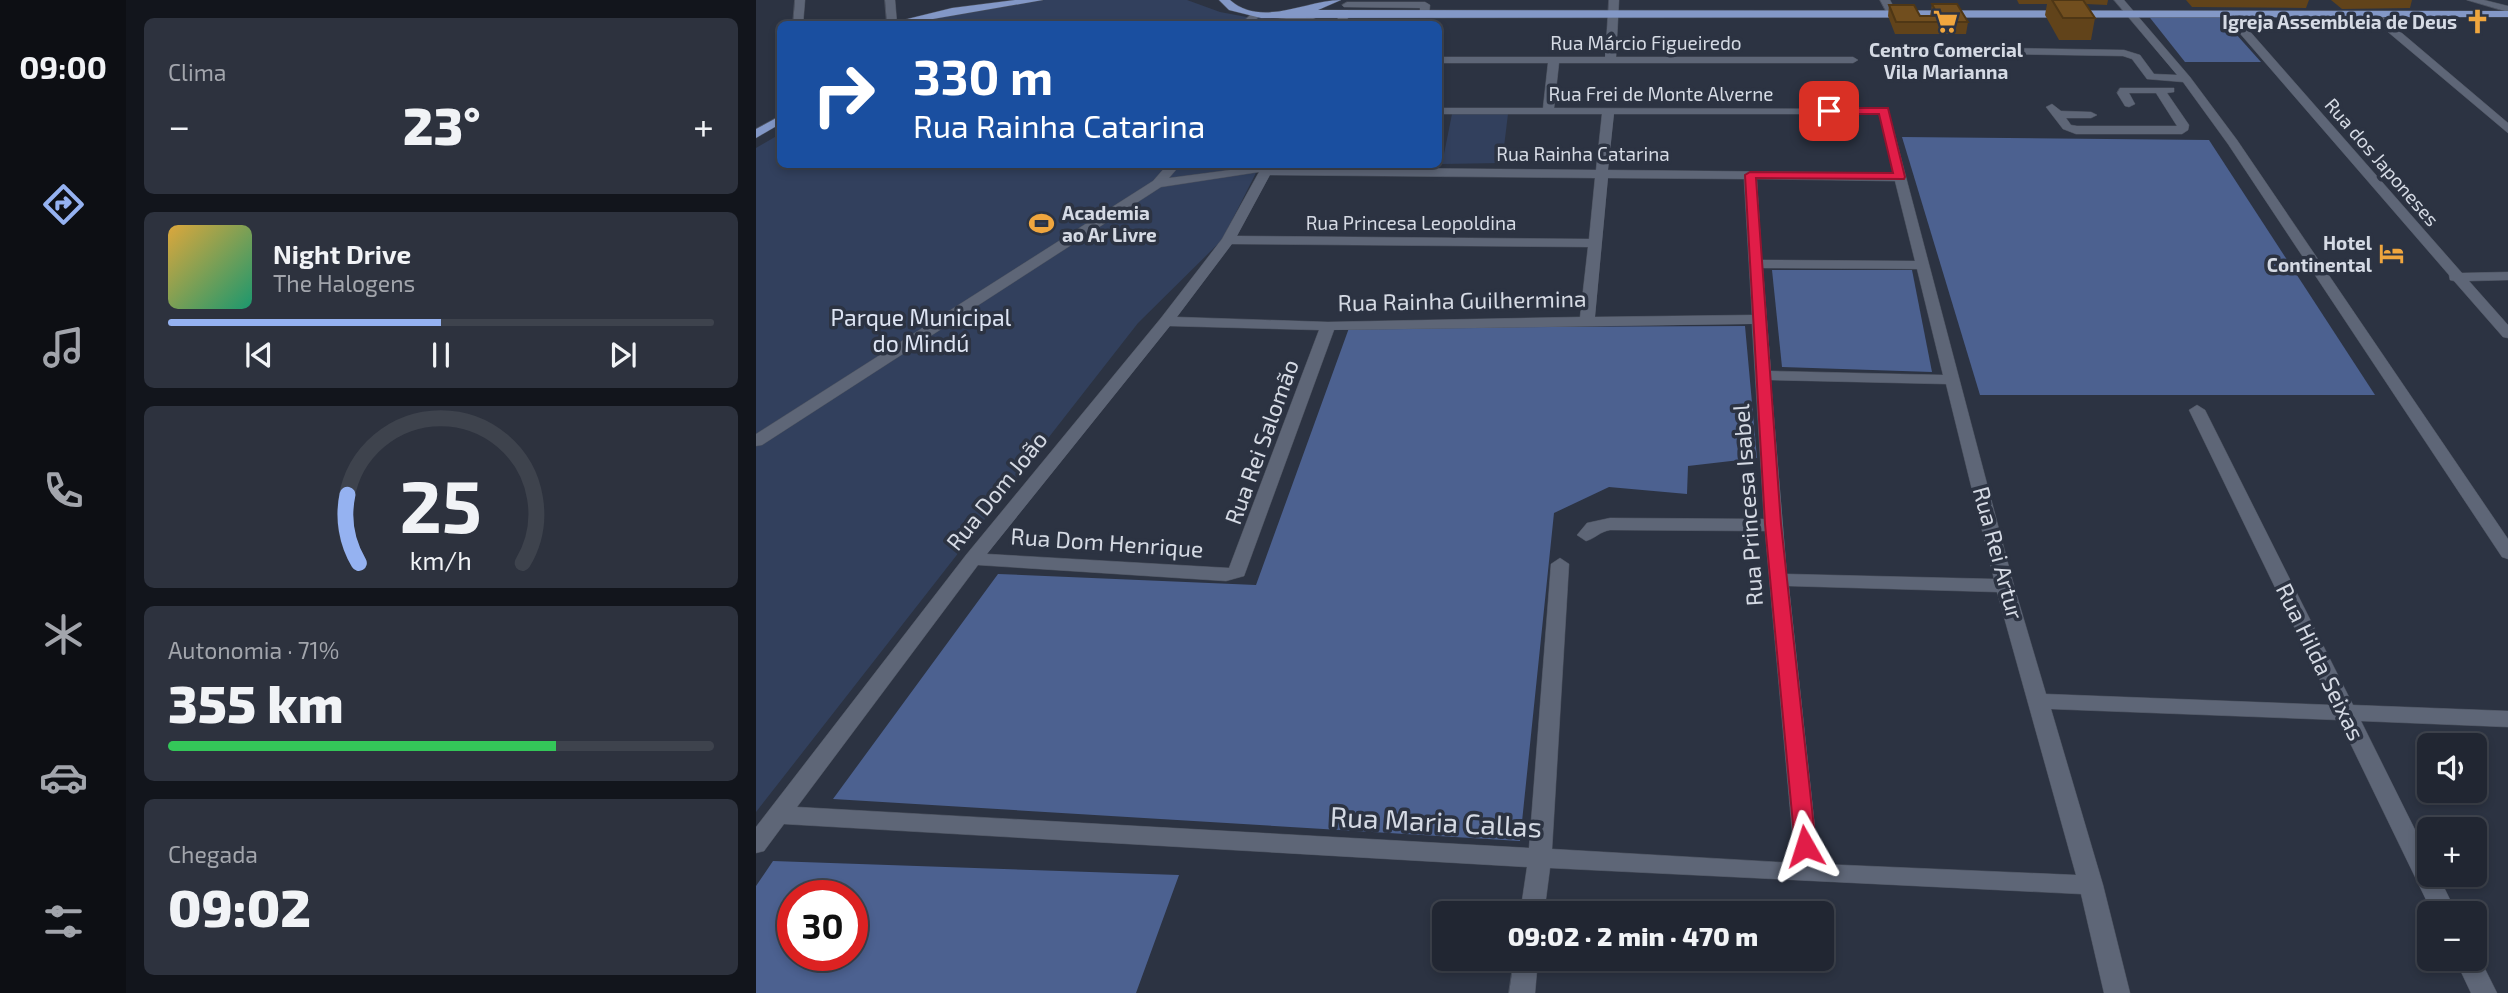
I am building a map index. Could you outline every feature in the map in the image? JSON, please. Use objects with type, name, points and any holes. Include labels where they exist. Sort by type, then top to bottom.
[{"type":"main road","points":[[901,21],[1002,0]]},
{"type":"main road","points":[[980,3],[1038,0]]},
{"type":"main road","points":[[1222,1],[1236,9],[1269,14]]},
{"type":"main road","points":[[1292,15],[1317,9],[1423,15],[2508,15]]},
{"type":"main road","points":[[1292,15],[1343,9]]},
{"type":"main road","points":[[756,134],[777,121]]},
{"type":"main road","points":[[756,143],[777,132]]},
{"type":"street","points":[[799,21],[800,0]]},
{"type":"street","points":[[890,0],[892,21]]},
{"type":"street","points":[[1609,60],[1614,0]]},
{"type":"street","points":[[1885,0],[1893,15]]},
{"type":"street","points":[[2119,0],[2190,84],[2233,144],[2508,553]]},
{"type":"street","points":[[2472,0],[2508,9]]},
{"type":"street","name":"Rua dos Japoneses","points":[[2228,13],[2455,277],[2508,334]]},
{"type":"street","points":[[1249,21],[1256,14]]},
{"type":"street","points":[[1269,14],[1292,15],[1311,21]]},
{"type":"street","points":[[2373,14],[2508,129]]},
{"type":"street","points":[[1287,21],[1292,15]]},
{"type":"street","points":[[1888,49],[2124,52],[2136,57],[2151,77],[2190,84]]},
{"type":"street","name":"Rua Márcio Figueiredo","points":[[1442,60],[1853,60]]},
{"type":"street","points":[[1548,111],[1554,61]]},
{"type":"street","points":[[2129,104],[2124,90],[2159,90],[2190,84]]},
{"type":"street","points":[[2091,115],[2056,111],[2067,127],[2076,130],[2182,130],[2183,125],[2159,90]]},
{"type":"street","name":"Rua Frei de Monte Alverne","points":[[1442,111],[1884,111]]},
{"type":"street","name":"Rua Rei Artur","points":[[1884,111],[2005,586],[2091,885],[2117,993]]},
{"type":"street","points":[[1587,323],[1608,112]]},
{"type":"street","points":[[756,441],[1157,184],[1171,168]]},
{"type":"street","name":"Rua Rainha Catarina","points":[[1157,184],[1268,168],[1900,177]]},
{"type":"street","name":"Rua Dom João","points":[[756,844],[973,559],[1166,321],[1228,240],[1268,168]]},
{"type":"street","name":"Rua Princesa Isabel","points":[[1750,175],[1773,524],[1808,873]]},
{"type":"street","name":"Rua Princesa Leopoldina","points":[[1228,240],[1594,243]]},
{"type":"street","points":[[1756,264],[1923,265]]},
{"type":"street","points":[[2455,277],[2508,276]]},
{"type":"street","name":"Rua Rainha Guilhermina","points":[[1166,321],[1328,326],[1759,319]]},
{"type":"street","name":"Rua Rei Salomão","points":[[1237,572],[1328,326]]},
{"type":"street","points":[[1763,375],[1954,380]]},
{"type":"street","name":"Rua Hilda Seixas","points":[[2197,410],[2438,901]]},
{"type":"street","points":[[1586,535],[1593,527],[1610,524],[1773,524]]},
{"type":"street","name":"Rua Dom Henrique","points":[[973,559],[1226,575],[1237,572]]},
{"type":"street","points":[[1534,901],[1540,857],[1560,564]]},
{"type":"street","points":[[1778,580],[2005,586]]},
{"type":"street","points":[[2040,701],[2508,719]]},
{"type":"street","name":"Rua Maria Callas","points":[[778,815],[1808,873],[2091,885]]},
{"type":"street","points":[[1521,993],[1524,971]]},
{"type":"street","points":[[2474,971],[2484,993]]},
{"type":"green space","points":[[1042,0],[1187,0],[1220,12],[1252,18],[1294,21],[912,21]]},
{"type":"green space","points":[[1452,114],[1508,114],[1502,163],[1442,164]]},
{"type":"green space","name":"Parque Municipal do Mindú","points":[[777,136],[777,168],[1258,168],[1222,240],[1138,323],[756,812],[756,148]]},
{"type":"shaded area","points":[[2147,14],[2218,14],[2261,62],[2185,62]]},
{"type":"shaded area","points":[[1902,137],[2209,140],[2375,395],[1980,395]]},
{"type":"shaded area","points":[[1772,270],[1912,270],[1932,372],[1782,367]]},
{"type":"shaded area","points":[[1745,326],[1757,458],[1688,466],[1687,494],[1609,487],[1554,513],[1520,841],[833,799],[998,574],[1256,585],[1349,328]]},
{"type":"shaded area","points":[[773,861],[1179,875],[1136,993],[756,993],[756,886]]},
{"type":"building","points":[[2052,0],[2083,0],[2095,18],[2063,18]]},
{"type":"building","points":[[1932,4],[1957,4],[1968,22],[1896,22],[1889,5],[1914,5],[1920,16],[1938,16]]},
{"type":"place","name":"Centro Comercial Vila Marianna","points":[[1946,22]]},
{"type":"place","name":"Igreja Assembleia de Deus","points":[[2477,22]]},
{"type":"place","name":"Academia ao Ar Livre","points":[[1042,224]]},
{"type":"place","name":"Hotel Continental","points":[[2392,254]]},
{"type":"route","points":[[1805,846],[1773,524],[1750,175],[1900,177],[1884,111],[1829,111]]}]
